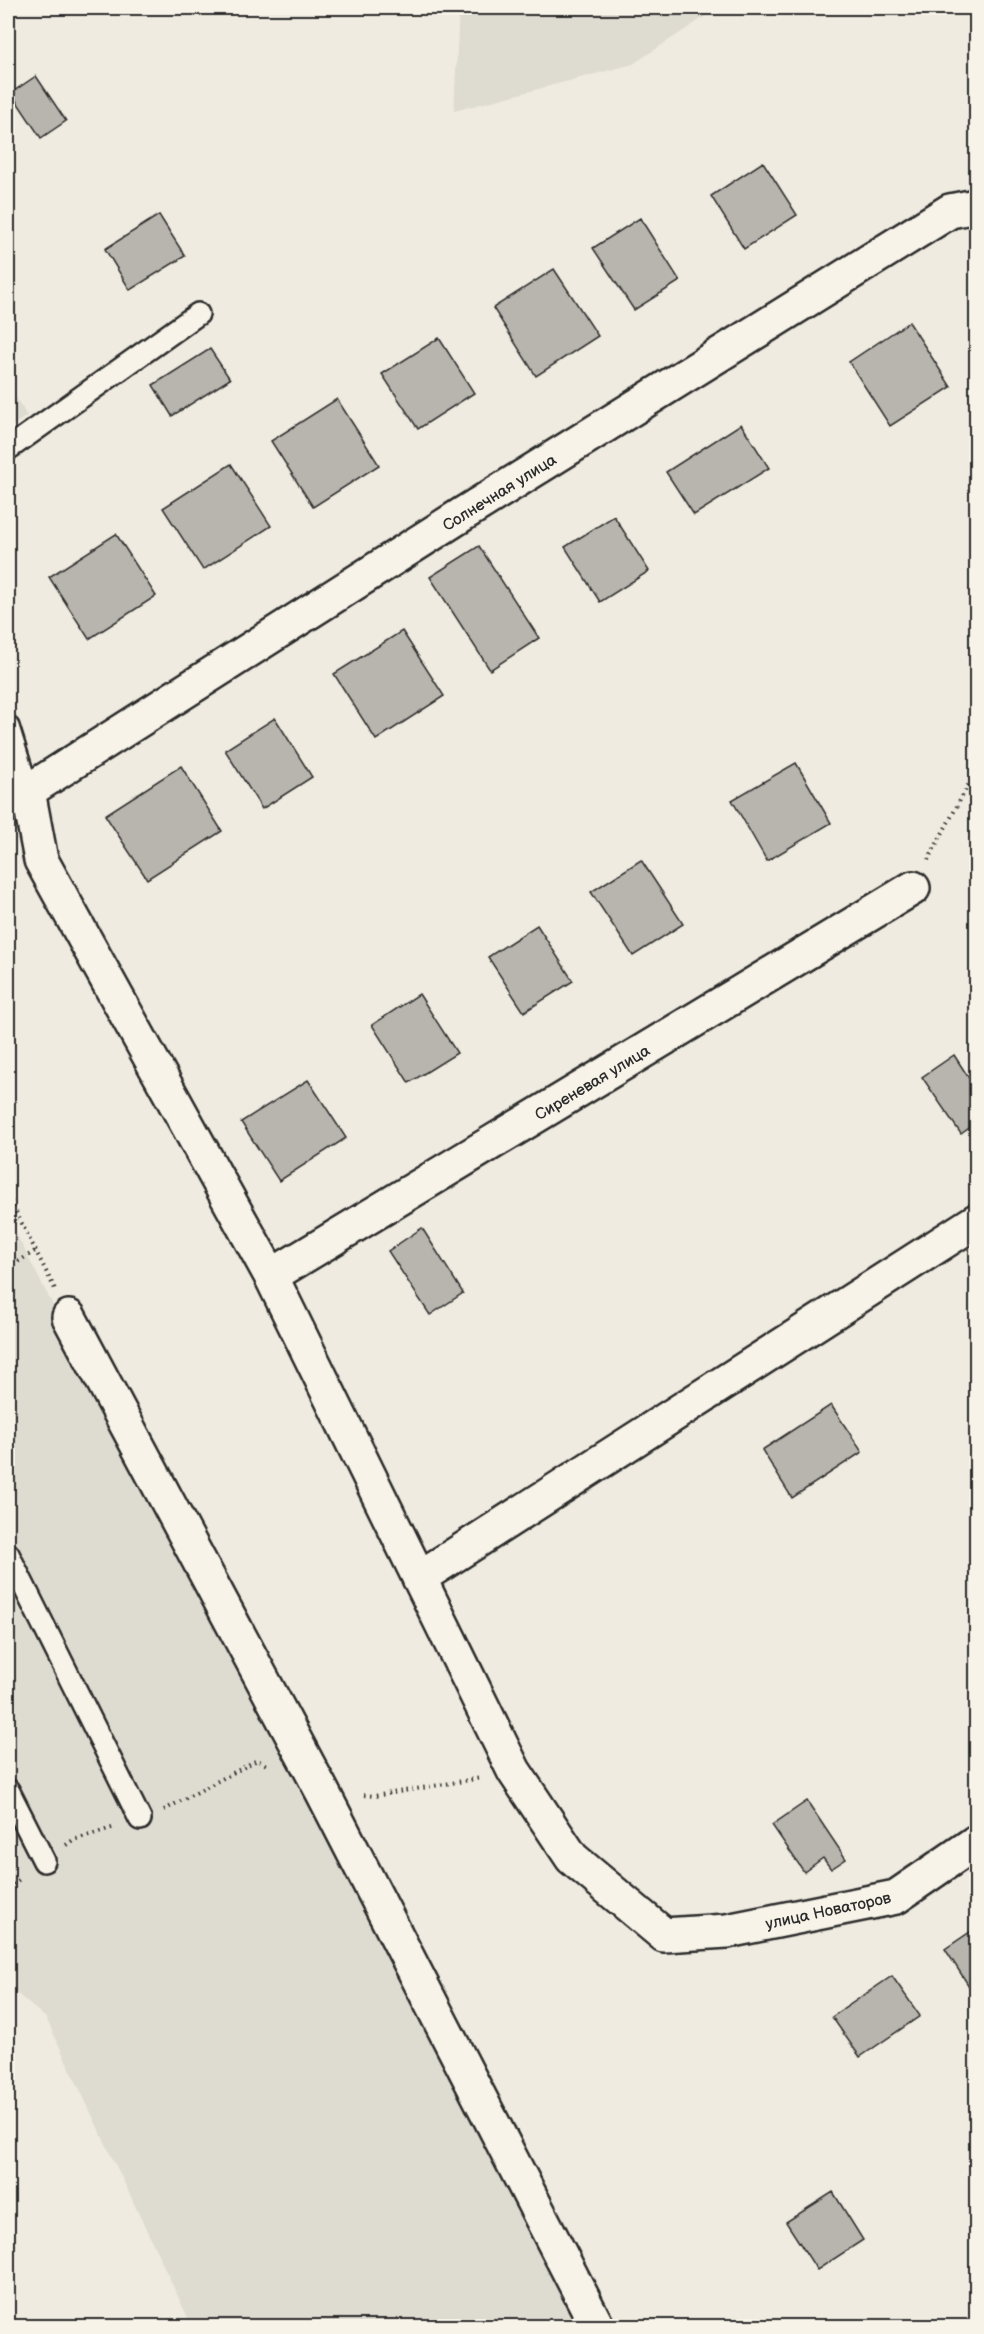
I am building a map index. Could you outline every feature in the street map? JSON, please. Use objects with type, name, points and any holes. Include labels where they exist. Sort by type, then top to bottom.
[{"type":"street","name":"Солнечная улица","points":[[28,790],[462,514],[950,211],[976,206]]},
{"type":"street","points":[[28,790],[41,860],[271,1276],[513,1771]]},
{"type":"street","name":"Сиреневая улица","points":[[271,1276],[912,888]]},
{"type":"street","points":[[419,1578],[976,1221]]},
{"type":"street","points":[[69,1317],[322,1791],[597,2326]]},
{"type":"street","name":"улица Новаторов","points":[[513,1771],[572,1858],[664,1935],[727,1931],[896,1897],[976,1842]]},
{"type":"lane","points":[[8,449],[198,314]]},
{"type":"lane","points":[[8,727],[28,790]]},
{"type":"lane","points":[[8,1554],[140,1819]]},
{"type":"lane","points":[[8,1790],[44,1861]]},
{"type":"path","points":[[912,888],[971,780],[976,775]]},
{"type":"path","points":[[8,1196],[69,1317]]},
{"type":"path","points":[[8,1268],[35,1251]]},
{"type":"path","points":[[8,1888],[73,1840],[158,1813],[258,1760],[322,1791],[375,1797],[446,1786],[513,1771]]},
{"type":"shaded area","points":[[459,8],[718,8],[633,64],[454,111]]},
{"type":"shaded area","points":[[8,384],[27,416],[8,428]]},
{"type":"shaded area","points":[[8,1218],[580,2326],[192,2326],[46,2018],[8,1986]]},
{"type":"building","points":[[36,76],[66,121],[41,138],[11,93]]},
{"type":"building","points":[[763,162],[797,215],[744,249],[711,196]]},
{"type":"building","points":[[159,215],[185,256],[130,290],[105,249]]},
{"type":"building","points":[[640,218],[680,281],[634,310],[593,248]]},
{"type":"building","points":[[554,269],[598,336],[536,376],[493,308]]},
{"type":"building","points":[[909,322],[951,387],[890,426],[849,362]]},
{"type":"building","points":[[439,338],[474,393],[418,429],[382,374]]},
{"type":"building","points":[[210,349],[230,379],[172,416],[153,385]]},
{"type":"building","points":[[337,399],[379,465],[313,507],[271,441]]},
{"type":"building","points":[[741,424],[769,468],[694,515],[666,472]]},
{"type":"building","points":[[231,464],[271,526],[203,570],[163,508]]},
{"type":"building","points":[[614,516],[649,571],[600,602],[565,547]]},
{"type":"building","points":[[116,534],[156,596],[89,639],[49,577]]},
{"type":"building","points":[[479,546],[539,638],[490,670],[430,577]]},
{"type":"building","points":[[402,631],[444,696],[376,740],[334,674]]},
{"type":"building","points":[[275,718],[312,777],[262,809],[225,750]]},
{"type":"building","points":[[796,763],[831,823],[767,861],[732,800]]},
{"type":"building","points":[[181,766],[222,831],[147,879],[105,815]]},
{"type":"building","points":[[641,860],[683,924],[633,956],[591,892]]},
{"type":"building","points":[[537,925],[573,981],[524,1012],[488,957]]},
{"type":"building","points":[[419,994],[457,1053],[409,1083],[372,1025]]},
{"type":"building","points":[[954,1055],[976,1089],[976,1123],[961,1134],[922,1077]]},
{"type":"building","points":[[308,1080],[346,1138],[279,1181],[241,1122]]},
{"type":"building","points":[[422,1228],[463,1293],[430,1315],[388,1251]]},
{"type":"building","points":[[831,1405],[862,1452],[792,1498],[762,1450]]},
{"type":"building","points":[[807,1801],[846,1859],[831,1869],[823,1858],[804,1872],[772,1825]]},
{"type":"building","points":[[976,1928],[976,1997],[945,1949]]},
{"type":"building","points":[[892,1976],[920,2016],[860,2057],[832,2017]]},
{"type":"building","points":[[833,2192],[863,2240],[817,2270],[786,2222]]}]
